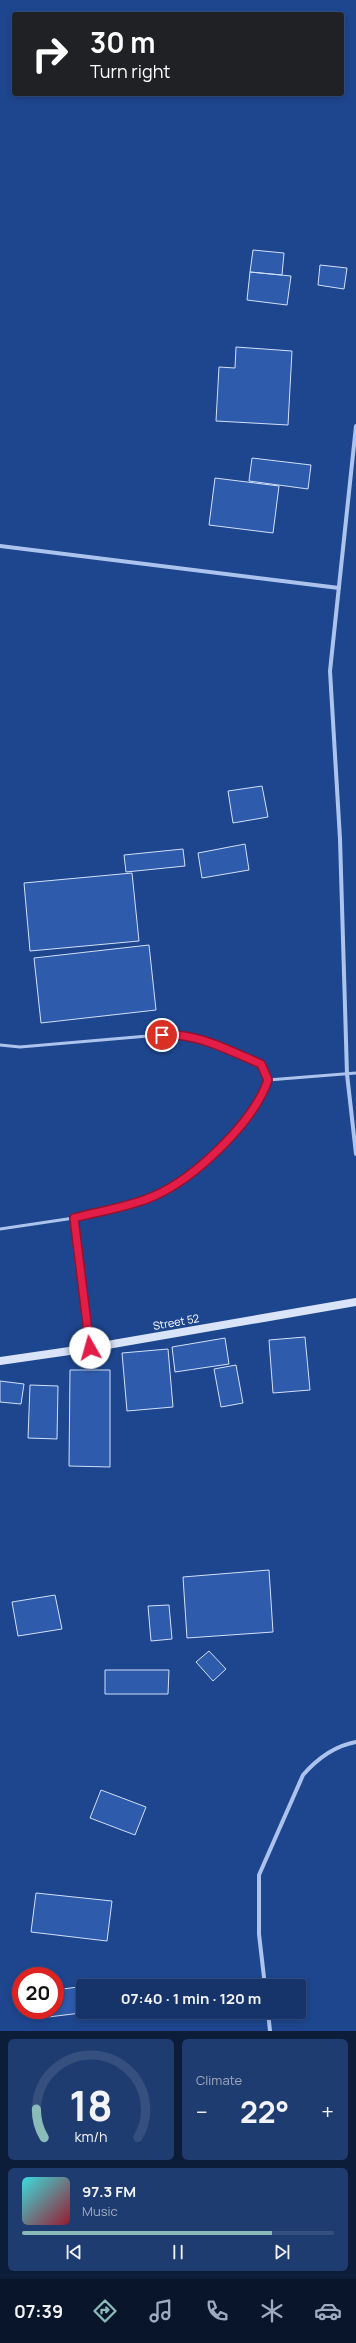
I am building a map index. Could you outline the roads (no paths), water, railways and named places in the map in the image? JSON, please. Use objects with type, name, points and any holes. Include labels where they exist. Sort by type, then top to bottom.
[{"type":"street","points":[[356,426],[330,671],[340,839],[347,1074],[356,1154]]},
{"type":"street","points":[[0,546],[339,588]]},
{"type":"street","name":"Street 52","points":[[0,1361],[90,1348],[356,1302]]},
{"type":"street","points":[[264,1979],[259,1934],[259,1876],[303,1775],[314,1763],[328,1753],[344,1744],[356,1742]]},
{"type":"street","points":[[269,2019],[270,2031]]},
{"type":"lane","points":[[0,1045],[20,1047],[171,1034],[193,1037],[261,1064],[268,1080],[263,1095],[224,1146],[173,1186],[152,1197],[74,1218],[0,1229]]},
{"type":"lane","points":[[268,1080],[356,1073]]},
{"type":"lane","points":[[74,1218],[90,1348]]}]
